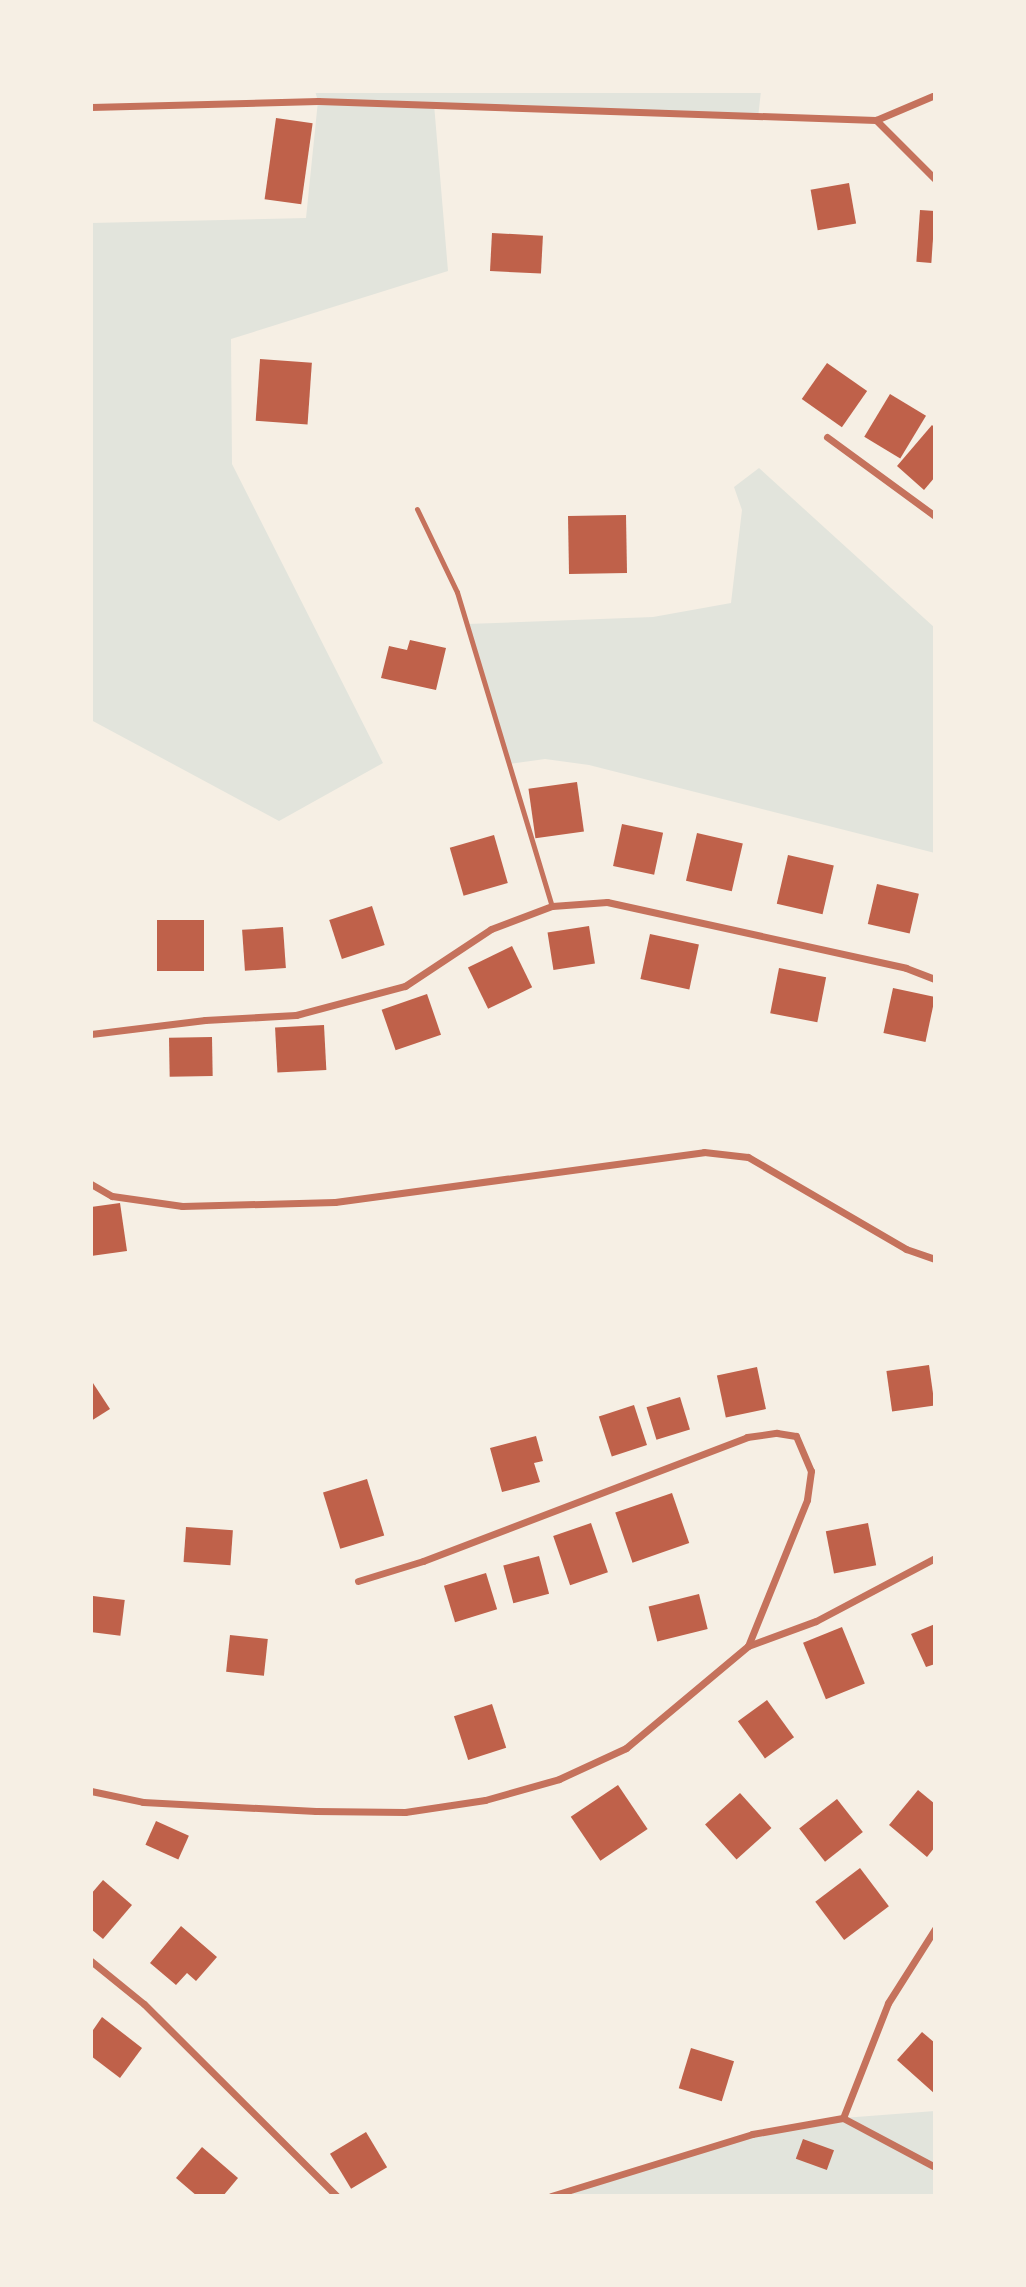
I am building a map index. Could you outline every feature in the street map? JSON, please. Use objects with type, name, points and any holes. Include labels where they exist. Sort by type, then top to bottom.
[{"type":"street","points":[[91,107],[318,101],[876,120],[935,95]]},
{"type":"street","points":[[876,120],[935,179]]},
{"type":"street","points":[[827,437],[935,516]]},
{"type":"street","points":[[91,1034],[205,1020],[296,1015],[405,986],[491,929],[552,906],[607,902],[906,968],[935,979]]},
{"type":"street","points":[[91,1184],[112,1196],[182,1206],[335,1202],[704,1152],[748,1157],[906,1249],[935,1259]]},
{"type":"street","points":[[358,1581],[423,1561],[747,1437],[777,1433],[796,1436],[811,1471],[807,1500],[748,1646]]},
{"type":"street","points":[[91,1791],[143,1802],[316,1811],[405,1812],[485,1800],[559,1779],[626,1748],[748,1646],[816,1621],[934,1561]]},
{"type":"street","points":[[843,2119],[888,2003],[935,1928]]},
{"type":"street","points":[[91,1961],[144,2004],[337,2196]]},
{"type":"street","points":[[551,2196],[752,2134],[843,2119],[935,2167]]},
{"type":"lane","points":[[416,509],[457,592],[552,906]]},
{"type":"shaded area","points":[[315,91],[761,91],[758,118],[434,104],[448,271],[231,339],[232,464],[383,763],[279,821],[91,720],[91,223],[306,218],[318,101]]},
{"type":"shaded area","points":[[759,468],[935,628],[935,853],[589,765],[545,759],[509,764],[467,624],[653,617],[731,603],[742,510],[734,487]]},
{"type":"shaded area","points":[[935,2111],[935,2196],[565,2196],[752,2134],[843,2118]]},
{"type":"building","points":[[276,118],[313,123],[301,204],[265,199]]},
{"type":"building","points":[[849,183],[856,223],[818,230],[811,190]]},
{"type":"building","points":[[920,210],[935,211],[931,263],[916,262]]},
{"type":"building","points":[[492,233],[543,236],[541,274],[490,271]]},
{"type":"building","points":[[260,359],[312,363],[308,424],[256,421]]},
{"type":"building","points":[[827,363],[867,391],[842,427],[802,399]]},
{"type":"building","points":[[890,394],[926,416],[900,458],[864,437]]},
{"type":"building","points":[[932,425],[935,428],[935,477],[924,490],[897,466]]},
{"type":"building","points":[[626,515],[627,573],[569,574],[568,516]]},
{"type":"building","points":[[410,640],[446,648],[436,690],[381,678],[389,646],[407,650]]},
{"type":"building","points":[[577,782],[584,832],[535,838],[528,789]]},
{"type":"building","points":[[622,824],[663,833],[654,875],[613,866]]},
{"type":"building","points":[[697,833],[743,844],[732,891],[686,881]]},
{"type":"building","points":[[494,835],[508,883],[464,896],[450,848]]},
{"type":"building","points":[[788,855],[834,866],[823,914],[777,904]]},
{"type":"building","points":[[877,884],[919,894],[910,934],[868,924]]},
{"type":"building","points":[[372,906],[385,945],[342,959],[329,920]]},
{"type":"building","points":[[157,920],[204,920],[204,971],[157,971]]},
{"type":"building","points":[[589,926],[595,964],[553,970],[548,933]]},
{"type":"building","points":[[283,927],[286,968],[245,971],[242,930]]},
{"type":"building","points":[[650,934],[699,944],[689,989],[640,979]]},
{"type":"building","points":[[512,946],[532,987],[488,1009],[468,967]]},
{"type":"building","points":[[779,968],[826,977],[817,1022],[770,1013]]},
{"type":"building","points":[[893,988],[935,997],[925,1042],[883,1033]]},
{"type":"building","points":[[427,994],[441,1035],[396,1050],[382,1010]]},
{"type":"building","points":[[324,1025],[326,1070],[277,1073],[275,1028]]},
{"type":"building","points":[[212,1037],[213,1076],[170,1077],[169,1038]]},
{"type":"building","points":[[120,1203],[127,1251],[91,1256],[91,1207]]},
{"type":"building","points":[[929,1365],[935,1406],[892,1412],[886,1371]]},
{"type":"building","points":[[757,1367],[766,1409],[726,1418],[717,1376]]},
{"type":"building","points":[[91,1380],[110,1409],[91,1421]]},
{"type":"building","points":[[680,1397],[690,1430],[656,1440],[647,1407]]},
{"type":"building","points":[[634,1405],[647,1445],[612,1456],[599,1416]]},
{"type":"building","points":[[536,1436],[543,1461],[534,1463],[540,1482],[502,1492],[490,1448]]},
{"type":"building","points":[[367,1479],[384,1535],[340,1549],[323,1492]]},
{"type":"building","points":[[672,1493],[689,1543],[633,1563],[615,1513]]},
{"type":"building","points":[[591,1523],[608,1572],[570,1585],[553,1536]]},
{"type":"building","points":[[868,1523],[876,1565],[834,1573],[826,1531]]},
{"type":"building","points":[[186,1527],[233,1530],[230,1565],[184,1562]]},
{"type":"building","points":[[539,1556],[549,1594],[513,1603],[503,1566]]},
{"type":"building","points":[[486,1573],[497,1609],[455,1622],[444,1586]]},
{"type":"building","points":[[699,1594],[708,1629],[657,1642],[649,1607]]},
{"type":"building","points":[[93,1596],[125,1600],[120,1636],[91,1632]]},
{"type":"building","points":[[935,1624],[935,1664],[926,1667],[911,1634]]},
{"type":"building","points":[[842,1627],[865,1684],[826,1699],[803,1643]]},
{"type":"building","points":[[230,1635],[268,1639],[264,1676],[226,1672]]},
{"type":"building","points":[[767,1700],[794,1737],[765,1758],[738,1721]]},
{"type":"building","points":[[492,1704],[506,1748],[468,1760],[454,1716]]},
{"type":"building","points":[[618,1785],[648,1829],[600,1861],[571,1817]]},
{"type":"building","points":[[918,1790],[935,1804],[935,1847],[927,1857],[889,1825]]},
{"type":"building","points":[[740,1793],[771,1828],[737,1859],[705,1824]]},
{"type":"building","points":[[837,1799],[863,1832],[825,1862],[799,1829]]},
{"type":"building","points":[[156,1821],[189,1836],[178,1859],[145,1845]]},
{"type":"building","points":[[860,1868],[889,1906],[844,1940],[815,1902]]},
{"type":"building","points":[[103,1880],[132,1905],[103,1939],[91,1929],[91,1894]]},
{"type":"building","points":[[181,1926],[217,1957],[196,1981],[187,1973],[176,1985],[150,1963]]},
{"type":"building","points":[[102,2017],[142,2048],[120,2078],[91,2056],[91,2033]]},
{"type":"building","points":[[922,2032],[935,2043],[935,2094],[897,2060]]},
{"type":"building","points":[[691,2048],[734,2061],[722,2101],[679,2088]]},
{"type":"building","points":[[366,2132],[387,2167],[351,2189],[330,2154]]},
{"type":"building","points":[[803,2139],[834,2150],[827,2170],[796,2159]]},
{"type":"building","points":[[202,2147],[238,2178],[223,2196],[197,2196],[176,2178]]}]
